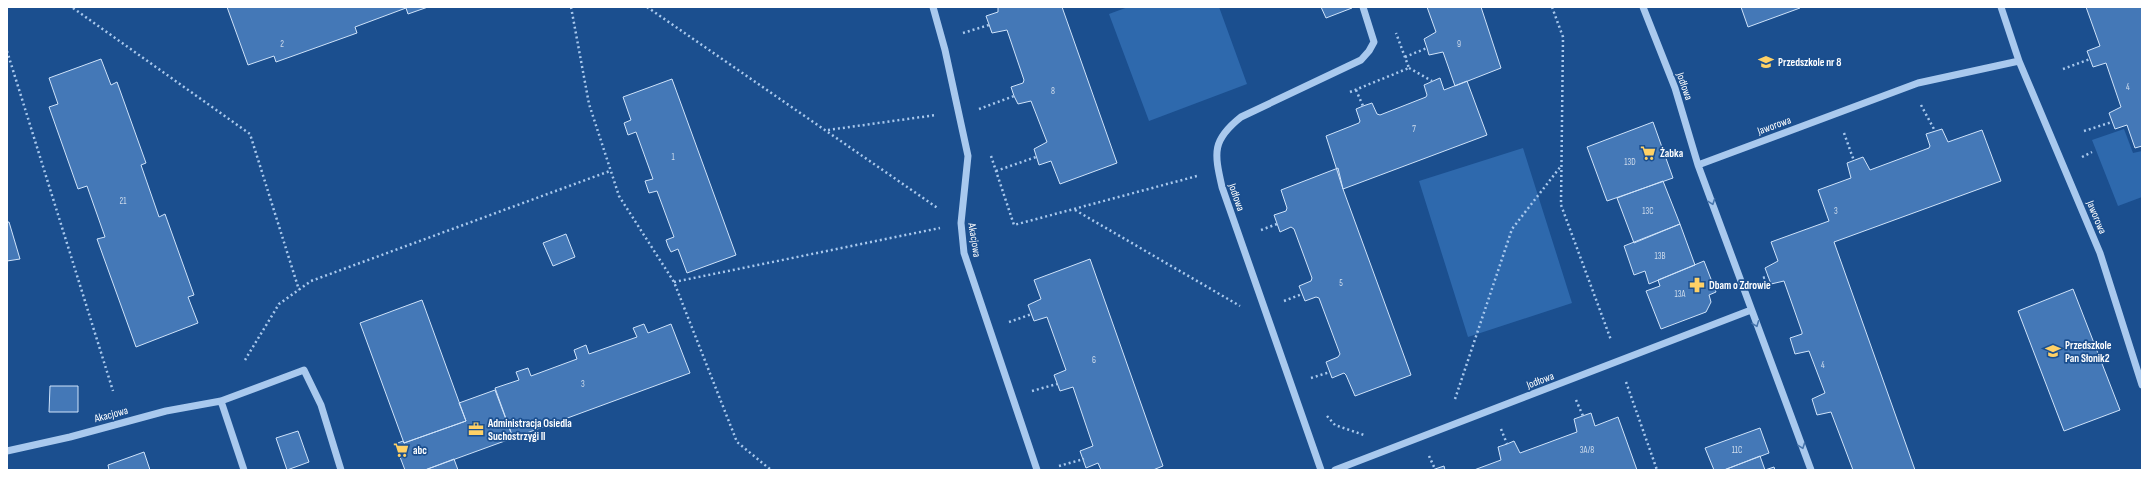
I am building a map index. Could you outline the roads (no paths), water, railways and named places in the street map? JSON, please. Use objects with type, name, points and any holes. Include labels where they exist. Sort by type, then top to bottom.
[{"type":"street","name":"Akacjowa","points":[[933,7],[959,112],[968,156],[960,224],[964,253],[1037,470]]},
{"type":"street","name":"Jodłowa","points":[[1321,470],[1222,187],[1217,166],[1216,153],[1219,139],[1228,128],[1241,118],[1361,60],[1369,51],[1374,42],[1363,7]]},
{"type":"street","name":"Jodłowa","points":[[1643,7],[1675,88],[1698,165],[1811,470]]},
{"type":"street","name":"Jaworowa","points":[[2001,7],[2019,61],[2100,253],[2142,386]]},
{"type":"street","name":"Jaworowa","points":[[1698,165],[1918,83],[2019,61]]},
{"type":"street","name":"Jodłowa","points":[[1335,470],[1751,310]]},
{"type":"street","name":"Akacjowa","points":[[7,451],[70,437],[166,411],[221,401],[304,370],[321,405],[341,470]]},
{"type":"street","points":[[221,401],[244,470]]},
{"type":"place","name":"Przedszkole nr 8","points":[[1766,62]]},
{"type":"place","name":"Żabka","points":[[1648,153]]},
{"type":"place","name":"Dbam o Zdrowie","points":[[1697,285]]},
{"type":"place","name":"Przedszkole Pan Słonik2","points":[[2053,351]]},
{"type":"place","name":"Administracja Osiedla Suchostrzygi II","points":[[476,429]]},
{"type":"place","name":"abc","points":[[401,450]]}]
